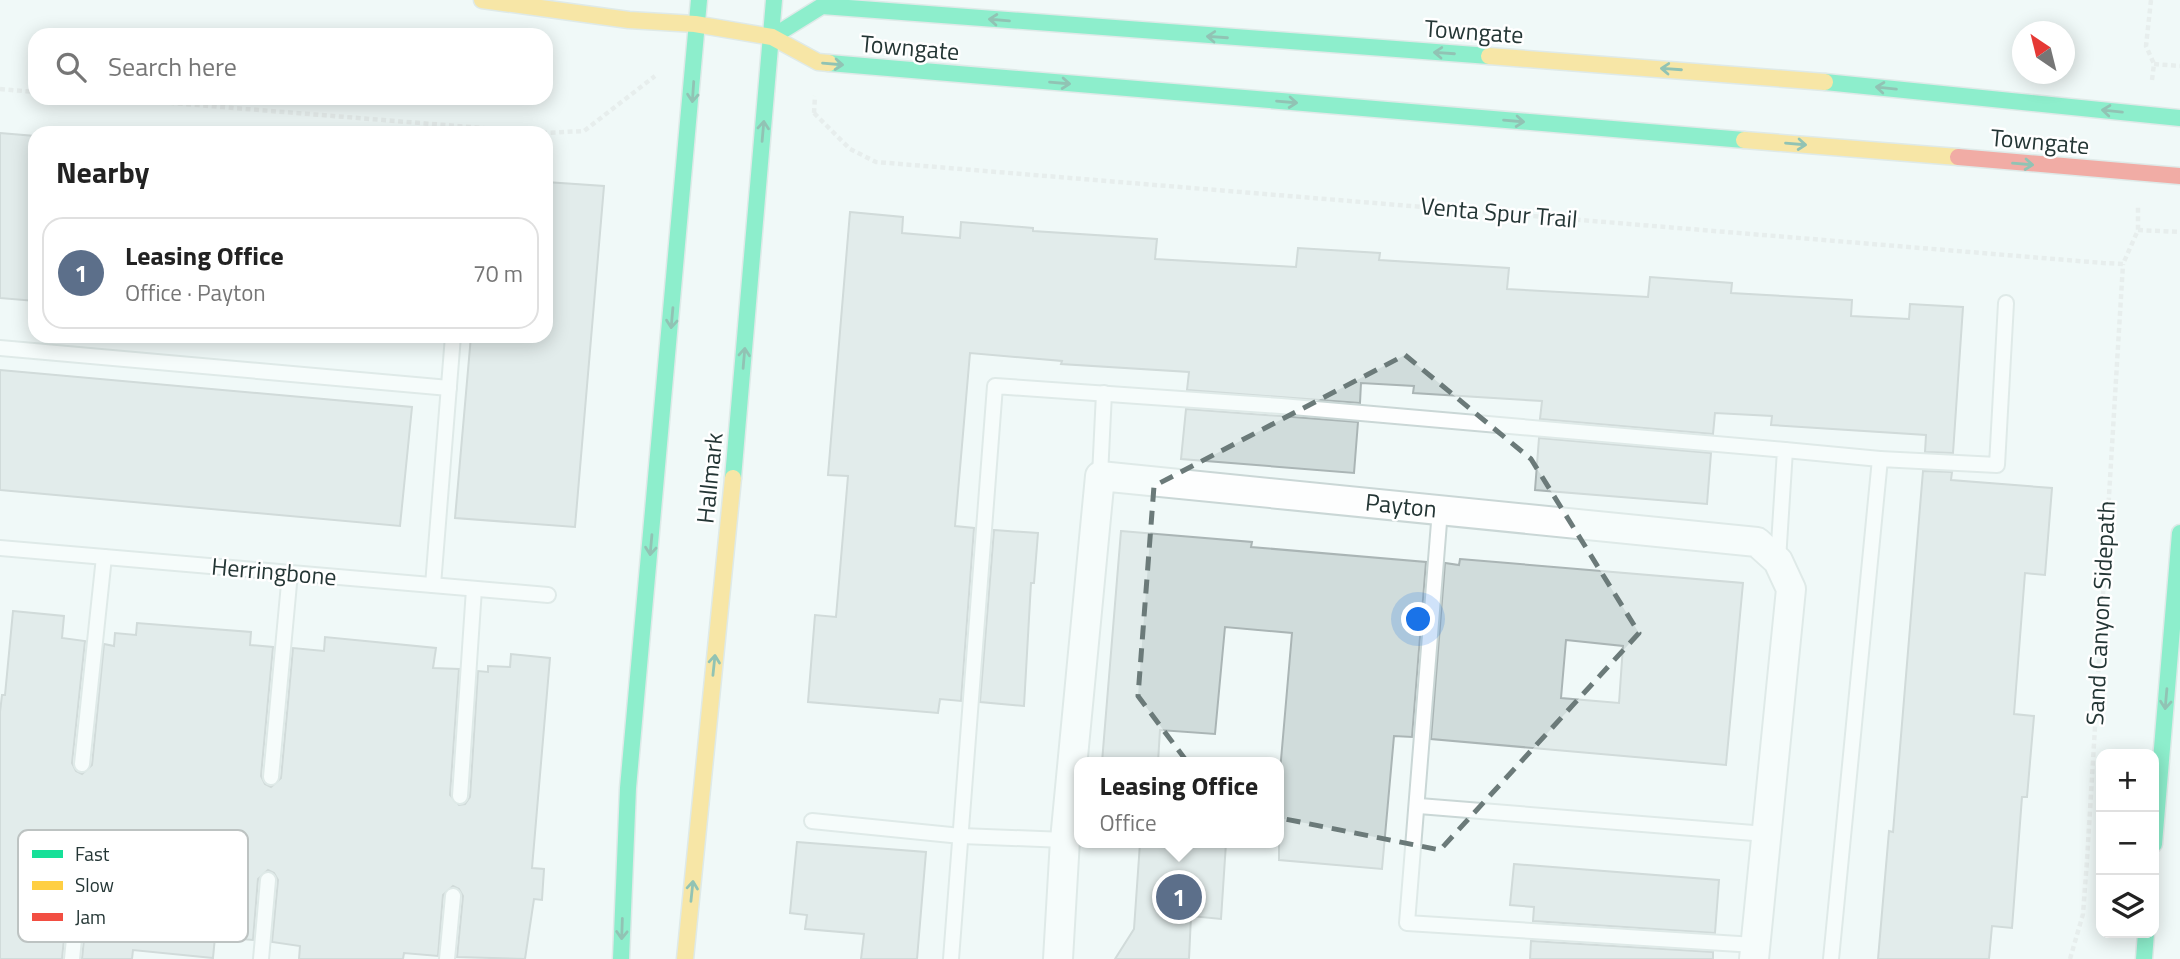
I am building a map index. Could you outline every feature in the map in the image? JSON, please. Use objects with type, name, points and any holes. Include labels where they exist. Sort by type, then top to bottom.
[{"type":"street","name":"Towngate","points":[[482,0],[629,20],[695,24],[772,37],[818,62],[2180,176]]},
{"type":"street","points":[[621,959],[628,788],[694,85],[695,24],[699,0]]},
{"type":"street","name":"Hallmark","points":[[685,959],[737,439],[774,0]]},
{"type":"street","name":"Towngate","points":[[772,37],[822,6],[1105,29],[1739,73],[2180,118]]},
{"type":"street","points":[[1058,959],[1065,840],[1100,476]]},
{"type":"street","name":"Payton","points":[[1100,476],[1757,542],[1778,561]]},
{"type":"street","points":[[2157,812],[2180,533]]},
{"type":"street","points":[[1755,952],[1791,589],[1778,561]]},
{"type":"street","points":[[2144,959],[2146,938]]},
{"type":"lane","points":[[951,959],[995,386],[1880,459],[1997,465],[2006,303]]},
{"type":"lane","points":[[433,585],[452,343]]},
{"type":"lane","points":[[0,348],[449,388]]},
{"type":"lane","points":[[1100,476],[1104,393]]},
{"type":"lane","points":[[1778,561],[1785,450]]},
{"type":"lane","points":[[1831,959],[1880,459]]},
{"type":"lane","points":[[1440,510],[1419,806],[1407,923],[1755,952]]},
{"type":"lane","name":"Herringbone","points":[[0,548],[548,595]]},
{"type":"lane","points":[[82,764],[104,557]]},
{"type":"lane","points":[[271,777],[290,573]]},
{"type":"lane","points":[[460,796],[474,589]]},
{"type":"lane","points":[[1419,806],[1766,834]]},
{"type":"lane","points":[[812,821],[961,836],[1065,840]]},
{"type":"lane","points":[[261,959],[268,880]]},
{"type":"lane","points":[[447,959],[453,896]]},
{"type":"path","points":[[2151,0],[2146,46],[2154,64],[2180,66]]},
{"type":"path","points":[[553,133],[584,131],[655,76]]},
{"type":"path","points":[[0,89],[28,91]]},
{"type":"path","points":[[197,105],[457,126]]},
{"type":"path","name":"Venta Spur Trail","points":[[814,113],[850,149],[876,162],[2123,264]]},
{"type":"path","points":[[2123,264],[2138,230],[2180,232]]},
{"type":"path","name":"Sand Canyon Sidepath","points":[[2070,959],[2083,914],[2123,264]]},
{"type":"highlighted area","points":[[1405,355],[1531,459],[1639,633],[1440,850],[1220,806],[1138,696],[1154,486]]},
{"type":"building","points":[[0,133],[28,135],[28,300],[0,298]]},
{"type":"building","points":[[553,182],[604,186],[575,527],[455,518],[470,343],[553,343]]},
{"type":"building","points":[[850,212],[903,217],[902,233],[960,238],[961,222],[1033,228],[1033,231],[1157,239],[1155,259],[1296,267],[1298,248],[1380,253],[1379,260],[1509,268],[1507,289],[1648,297],[1650,277],[1732,283],[1731,293],[1852,300],[1851,316],[1909,319],[1910,304],[1963,307],[1953,453],[1925,452],[1926,435],[1771,425],[1772,416],[1715,413],[1713,434],[1540,419],[1542,401],[1413,393],[1414,386],[1361,383],[1360,403],[1187,390],[1189,372],[1061,364],[1062,361],[970,353],[955,526],[974,528],[961,701],[940,699],[938,713],[808,702],[815,615],[836,617],[848,476],[828,475]]},
{"type":"building","points":[[0,370],[412,407],[400,526],[0,490]]},
{"type":"building","points":[[1186,409],[1358,422],[1354,473],[1181,459]]},
{"type":"building","points":[[1539,438],[1711,453],[1707,504],[1535,490]]},
{"type":"building","points":[[1923,471],[1952,472],[1951,480],[2052,488],[2045,575],[2025,573],[2014,714],[2034,716],[2027,797],[2022,797],[2012,928],[1992,926],[1989,959],[1878,959],[1889,831],[1893,832]]},
{"type":"building","points":[[994,530],[1038,533],[1034,583],[1031,583],[1024,706],[980,702]]},
{"type":"building","points":[[1121,531],[1252,542],[1251,547],[1426,562],[1412,737],[1394,736],[1382,869],[1279,860],[1279,848],[1284,848],[1284,757],[1281,757],[1292,633],[1225,627],[1215,734],[1160,730],[1158,757],[1102,757]]},
{"type":"building","points":[[1460,559],[1743,583],[1726,765],[1431,739],[1445,563],[1459,565]],"holes":[[[1566,640],[1623,646],[1619,703],[1561,698]]]},
{"type":"building","points":[[13,611],[64,616],[62,638],[85,641],[72,763],[76,771],[82,774],[92,765],[104,644],[114,646],[115,633],[136,635],[137,623],[251,632],[250,645],[273,647],[261,776],[265,784],[271,787],[281,778],[293,648],[324,651],[325,637],[436,648],[433,668],[459,669],[450,795],[459,805],[465,804],[470,797],[478,671],[488,672],[488,666],[510,667],[511,654],[550,658],[532,868],[544,869],[542,900],[534,899],[525,959],[457,957],[463,896],[459,889],[453,886],[443,895],[438,956],[404,953],[403,959],[299,959],[300,946],[272,942],[278,880],[274,873],[268,870],[258,879],[253,940],[248,940],[248,830],[18,830],[18,942],[64,942],[62,959],[0,959],[0,712],[2,695],[5,695]]},
{"type":"building","points":[[797,842],[926,852],[917,959],[861,959],[864,934],[805,929],[807,915],[790,913]]},
{"type":"building","points":[[1140,848],[1226,848],[1221,919],[1191,916],[1189,959],[1115,959],[1134,929]]},
{"type":"building","points":[[1514,864],[1719,880],[1715,933],[1533,921],[1534,907],[1510,905]]},
{"type":"building","points":[[1531,941],[1713,952],[1713,959],[1530,959]]},
{"type":"building","points":[[84,942],[215,942],[213,958],[133,950],[132,959],[82,959]]},
{"type":"traffic: fast","points":[[621,959],[628,788],[699,0]]},
{"type":"traffic: fast","points":[[733,478],[774,0]]},
{"type":"traffic: fast","points":[[772,37],[822,6],[1489,56]]},
{"type":"traffic: fast","points":[[829,63],[1744,140]]},
{"type":"traffic: fast","points":[[1825,82],[2180,118]]},
{"type":"traffic: fast","points":[[2157,812],[2180,533]]},
{"type":"traffic: fast","points":[[2144,959],[2146,938]]},
{"type":"traffic: slow","points":[[482,0],[629,20],[695,24],[772,37],[818,62],[829,63]]},
{"type":"traffic: slow","points":[[1489,56],[1825,82]]},
{"type":"traffic: slow","points":[[1744,140],[1958,157]]},
{"type":"traffic: slow","points":[[685,959],[733,478]]},
{"type":"traffic: jam","points":[[1958,157],[2180,176]]},
{"type":"place","name":"Leasing Office","points":[[1179,897]]}]
